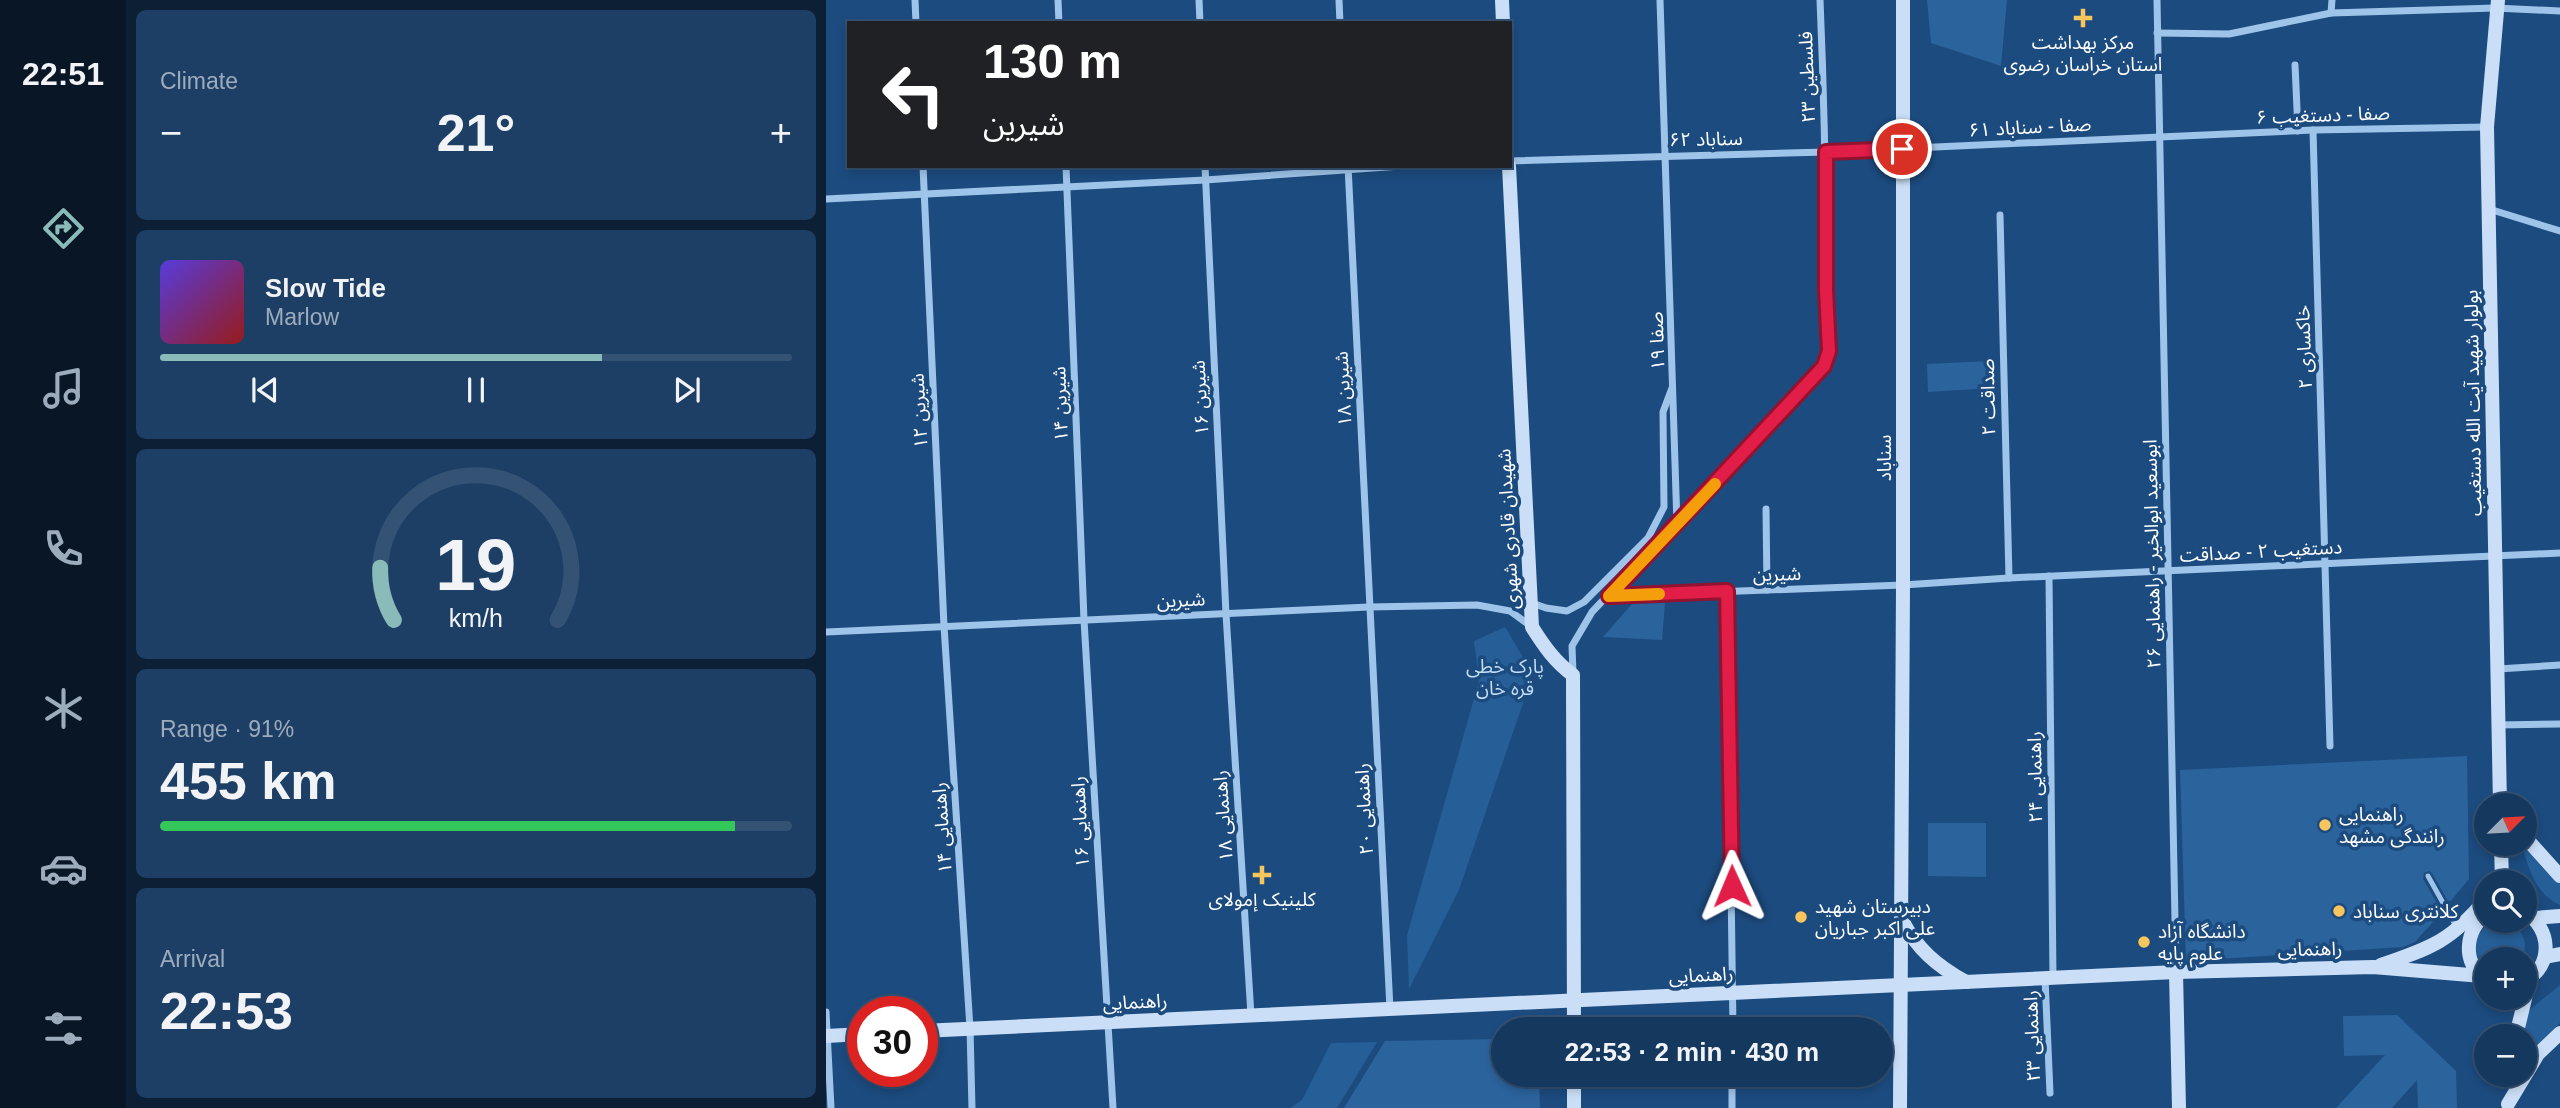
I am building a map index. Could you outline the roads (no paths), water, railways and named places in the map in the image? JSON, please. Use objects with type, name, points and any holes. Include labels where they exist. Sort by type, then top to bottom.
[{"type":"main road","points":[[1502,0],[1503,21]]},
{"type":"main road","name":"سناباد","points":[[1900,1108],[1903,0]]},
{"type":"main road","name":"بولوار شهید آیت الله دستغیب","points":[[2497,4],[2487,127],[2501,793]]},
{"type":"main road","name":"شهیدان قادری شهری","points":[[1509,168],[1532,627],[1546,650],[1559,665],[1573,675]]},
{"type":"main road","points":[[1573,675],[1574,1017]]},
{"type":"main road","points":[[2538,851],[2560,876]]},
{"type":"main road","points":[[2373,967],[2427,950],[2458,929],[2474,912]]},
{"type":"main road","points":[[2537,915],[2560,916]]},
{"type":"main road","points":[[1900,916],[1911,937],[1926,956],[1945,971],[1966,982]]},
{"type":"main road","points":[[2537,925],[2553,956],[2537,972]]},
{"type":"main road","points":[[2474,927],[2468,944],[2474,967]]},
{"type":"main road","name":"راهنمایی","points":[[938,1030],[2176,972],[2373,967],[2474,977]]},
{"type":"main road","points":[[2176,972],[2179,1108]]},
{"type":"main road","points":[[2508,1106],[2538,1054],[2560,1033]]},
{"type":"main road","points":[[827,1036],[847,1035]]},
{"type":"main road","points":[[1574,1087],[1574,1108]]},
{"type":"main road","points":[[2508,1106],[2510,1087]]},
{"type":"street","points":[[915,0],[916,21]]},
{"type":"street","points":[[1058,0],[1059,21]]},
{"type":"street","points":[[1199,0],[1200,21]]},
{"type":"street","points":[[1339,0],[1340,21]]},
{"type":"street","name":"صفا ۱۹","points":[[1660,0],[1677,525]]},
{"type":"street","name":"فلسطین ۲۳","points":[[1677,525],[1824,366],[1829,351],[1826,152],[1820,0]]},
{"type":"street","name":"ابوسعید ابوالخیر - راهنمایی ۲۶","points":[[2157,0],[2176,972]]},
{"type":"street","points":[[2331,13],[2332,0]]},
{"type":"street","points":[[2157,33],[2230,34],[2331,13],[2497,4],[2560,11]]},
{"type":"street","points":[[2295,65],[2298,131]]},
{"type":"street","name":"صفا - دستغیب ۶","points":[[2159,136],[2487,127]]},
{"type":"street","name":"خاکساری ۲","points":[[2313,130],[2330,746]]},
{"type":"street","name":"صفا - سناباد ۶۱","points":[[1902,149],[2159,136]]},
{"type":"street","name":"سناباد ۶۲","points":[[1512,161],[1902,149]]},
{"type":"street","name":"شیرین ۱۲","points":[[923,168],[944,626]]},
{"type":"street","name":"شیرین ۱۴","points":[[1066,168],[1084,620]]},
{"type":"street","name":"شیرین ۱۶","points":[[1205,168],[1226,614]]},
{"type":"street","points":[[826,199],[1205,180],[1348,168]]},
{"type":"street","name":"شیرین ۱۸","points":[[1348,168],[1369,607]]},
{"type":"street","points":[[2489,209],[2560,231]]},
{"type":"street","name":"صداقت ۲","points":[[2000,215],[2008,578]]},
{"type":"street","points":[[1532,603],[1567,611],[1584,602],[1648,538],[1664,507],[1663,412],[1674,384]]},
{"type":"street","points":[[1766,509],[1767,590]]},
{"type":"street","points":[[1573,675],[1573,646],[1592,612],[1677,525]]},
{"type":"street","name":"دستغیب ۲ - صداقت","points":[[1903,586],[2008,578],[2560,553]]},
{"type":"street","name":"راهنمایی ۲۴","points":[[2049,576],[2049,978]]},
{"type":"street","name":"شیرین","points":[[1609,596],[1903,586]]},
{"type":"street","points":[[1727,591],[1733,1017]]},
{"type":"street","name":"شیرین","points":[[826,632],[1369,607],[1477,605],[1510,611],[1532,627]]},
{"type":"street","name":"راهنمایی ۲۰","points":[[1369,607],[1390,1010]]},
{"type":"street","name":"راهنمایی ۱۸","points":[[1226,614],[1251,1016]]},
{"type":"street","name":"راهنمایی ۱۶","points":[[1084,620],[1113,1108]]},
{"type":"street","name":"راهنمایی ۱۴","points":[[944,626],[970,1028],[972,1108]]},
{"type":"street","points":[[2497,669],[2560,664]]},
{"type":"street","points":[[2498,725],[2560,724]]},
{"type":"street","name":"راهنمایی ۲۳","points":[[2049,978],[2050,1093]]},
{"type":"street","points":[[826,1012],[831,1108]]},
{"type":"street","points":[[1732,1087],[1732,1108]]},
{"type":"lane","points":[[2428,876],[2458,929]]},
{"type":"place","name":"مرکز بهداشت استان خراسان رضوی","points":[[2083,18]]},
{"type":"place","name":"راهنمایی رانندگی مشهد","points":[[2325,825]]},
{"type":"place","name":"کلینیک إمولای","points":[[1262,875]]},
{"type":"place","name":"کلانتری سناباد","points":[[2339,911]]},
{"type":"place","name":"دبیرستان شهید علی اکبر جباریان","points":[[1801,917]]},
{"type":"place","name":"دانشگاه آزاد علوم پایه","points":[[2144,942]]},
{"type":"park label","name":"پارک خطی قره خان","points":[[1505,677]]}]
